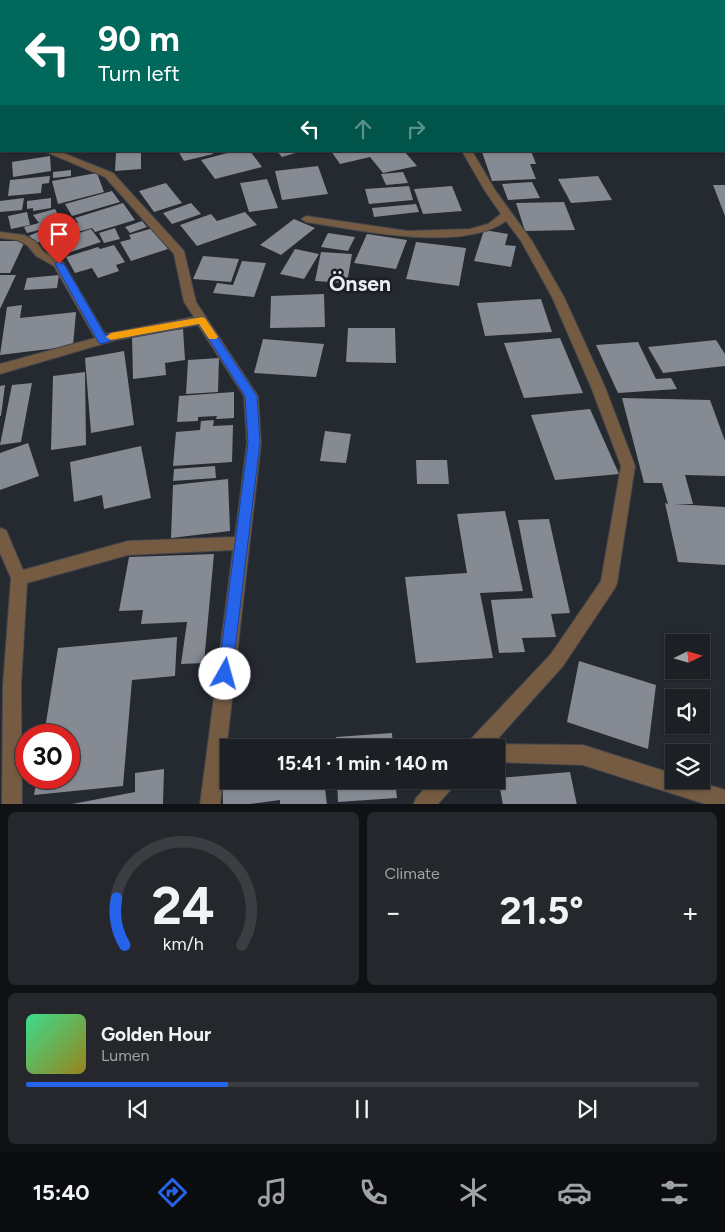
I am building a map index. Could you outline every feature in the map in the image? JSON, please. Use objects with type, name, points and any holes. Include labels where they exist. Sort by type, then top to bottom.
[{"type":"street","points":[[52,152],[109,175],[180,253],[190,302],[251,396],[254,443],[240,543],[210,804]]},
{"type":"street","points":[[468,152],[490,191],[526,241],[558,297],[598,387],[628,466],[609,584],[557,660],[484,739]]},
{"type":"street","points":[[306,219],[408,234],[471,232],[492,226],[507,215]]},
{"type":"street","points":[[0,235],[20,237],[31,243],[40,254],[59,264],[102,340]]},
{"type":"street","points":[[0,369],[114,336],[202,320]]},
{"type":"street","points":[[0,535],[20,578],[12,685],[12,804]]},
{"type":"street","points":[[20,578],[128,548],[240,543]]},
{"type":"street","points":[[505,752],[583,755],[725,800]]},
{"type":"street","points":[[423,804],[437,789]]},
{"type":"building","points":[[141,152],[141,169],[115,171],[116,153]]},
{"type":"building","points":[[179,152],[212,152],[213,154],[184,161]]},
{"type":"building","points":[[231,152],[251,152],[262,167],[215,179],[201,160]]},
{"type":"building","points":[[278,152],[299,152],[282,157]]},
{"type":"building","points":[[332,152],[405,152],[417,166],[383,173],[370,157],[340,164]]},
{"type":"building","points":[[482,152],[531,152],[536,164],[530,164],[536,179],[492,181]]},
{"type":"building","points":[[50,156],[51,171],[13,177],[12,162]]},
{"type":"building","points":[[318,166],[328,194],[282,200],[275,171]]},
{"type":"building","points":[[71,170],[71,176],[53,178],[53,172]]},
{"type":"building","points":[[403,172],[408,183],[386,185],[381,174]]},
{"type":"building","points":[[97,173],[104,192],[58,204],[52,181]]},
{"type":"building","points":[[50,176],[49,183],[42,184],[41,193],[8,196],[10,180]]},
{"type":"building","points":[[598,176],[612,200],[571,203],[558,179]]},
{"type":"building","points":[[267,179],[278,208],[249,212],[240,183]]},
{"type":"building","points":[[532,182],[540,198],[508,200],[502,184]]},
{"type":"building","points":[[166,183],[182,203],[154,212],[139,191]]},
{"type":"building","points":[[713,185],[725,185],[725,216]]},
{"type":"building","points":[[409,186],[413,200],[369,204],[365,189]]},
{"type":"building","points":[[452,186],[462,211],[423,214],[414,189]]},
{"type":"building","points":[[112,191],[120,202],[72,216],[65,204]]},
{"type":"building","points":[[24,198],[22,210],[0,212],[0,201]]},
{"type":"building","points":[[51,198],[51,208],[33,211],[33,208],[27,209],[27,201]]},
{"type":"building","points":[[564,202],[575,230],[525,231],[516,203]]},
{"type":"building","points":[[123,203],[135,220],[95,232],[92,228],[56,238],[52,231],[78,223],[75,218]]},
{"type":"building","points":[[191,203],[201,214],[172,224],[163,213]]},
{"type":"building","points":[[416,204],[419,212],[374,217],[372,208]]},
{"type":"building","points":[[55,209],[63,224],[27,233],[24,227],[39,223],[33,215]]},
{"type":"building","points":[[27,212],[30,225],[11,229],[8,216]]},
{"type":"building","points":[[245,212],[257,225],[197,246],[180,225],[211,214],[217,221]]},
{"type":"building","points":[[294,219],[315,228],[281,255],[260,245]]},
{"type":"building","points":[[142,221],[147,227],[130,233],[125,227]]},
{"type":"building","points":[[115,228],[120,239],[104,243],[99,233]]},
{"type":"building","points":[[153,228],[168,249],[131,261],[120,242],[131,239],[129,235]]},
{"type":"building","points":[[91,229],[101,242],[52,258],[43,245]]},
{"type":"building","points":[[484,230],[508,234],[505,245],[516,246],[511,267],[474,261]]},
{"type":"building","points":[[40,231],[48,238],[37,243],[29,236]]},
{"type":"building","points":[[328,233],[355,237],[348,251],[321,247]]},
{"type":"building","points":[[367,234],[407,240],[396,269],[354,263]]},
{"type":"building","points":[[0,241],[25,241],[10,273],[0,273]]},
{"type":"building","points":[[416,242],[466,248],[459,286],[406,279]]},
{"type":"building","points":[[114,245],[125,262],[116,265],[119,271],[98,278],[92,268],[75,273],[66,257],[98,247],[100,249]]},
{"type":"building","points":[[295,249],[319,254],[304,279],[280,274]]},
{"type":"building","points":[[321,252],[352,254],[347,283],[315,281]]},
{"type":"building","points":[[203,256],[239,259],[231,282],[193,279]]},
{"type":"building","points":[[242,261],[266,263],[254,297],[213,293],[217,283],[233,285]]},
{"type":"building","points":[[0,275],[16,275],[0,309]]},
{"type":"building","points":[[59,275],[57,288],[24,290],[27,278]]},
{"type":"building","points":[[324,294],[325,327],[270,328],[271,296]]},
{"type":"building","points":[[541,299],[552,332],[485,336],[477,303]]},
{"type":"building","points":[[22,305],[20,318],[76,312],[73,346],[0,355],[7,307]]},
{"type":"building","points":[[348,328],[395,328],[396,363],[346,362]]},
{"type":"building","points":[[183,329],[185,360],[165,363],[166,375],[133,379],[132,335]]},
{"type":"building","points":[[560,338],[583,393],[524,398],[504,343]]},
{"type":"building","points":[[263,339],[324,344],[316,377],[254,373]]},
{"type":"building","points":[[716,340],[725,354],[725,366],[663,373],[648,347]]},
{"type":"building","points":[[638,342],[656,379],[671,378],[677,389],[618,393],[596,345]]},
{"type":"building","points":[[124,351],[134,425],[91,433],[85,358]]},
{"type":"building","points":[[219,358],[218,392],[186,394],[188,360]]},
{"type":"building","points":[[85,372],[86,445],[51,450],[53,376]]},
{"type":"building","points":[[32,383],[21,442],[0,445],[12,385]]},
{"type":"building","points":[[5,385],[1,416],[0,416],[0,386]]},
{"type":"building","points":[[234,392],[234,418],[216,419],[217,416],[198,417],[198,421],[177,422],[179,396]]},
{"type":"building","points":[[622,398],[710,400],[725,441],[725,476],[685,475],[693,504],[674,504],[725,507],[725,565],[678,562],[665,503],[668,504],[662,483],[644,483]]},
{"type":"building","points":[[590,409],[619,474],[555,480],[531,415]]},
{"type":"building","points":[[214,420],[213,426],[233,425],[232,462],[173,466],[176,432],[200,430],[201,421]]},
{"type":"building","points":[[325,431],[351,434],[346,463],[320,461]]},
{"type":"building","points":[[28,443],[39,476],[0,490],[0,453]]},
{"type":"building","points":[[141,446],[151,498],[104,509],[102,495],[74,502],[70,462]]},
{"type":"building","points":[[416,460],[447,460],[449,484],[417,484]]},
{"type":"building","points":[[215,466],[216,478],[173,481],[174,469]]},
{"type":"building","points":[[228,479],[230,531],[171,538],[173,485]]},
{"type":"building","points":[[505,511],[523,591],[480,593],[493,658],[416,663],[405,577],[467,573],[457,514]]},
{"type":"building","points":[[549,519],[570,613],[551,614],[556,637],[522,638],[525,652],[499,653],[491,600],[533,598],[518,520]]},
{"type":"building","points":[[214,554],[204,663],[181,664],[187,622],[141,624],[143,610],[119,611],[129,557]]},
{"type":"building","points":[[177,637],[175,676],[132,680],[123,786],[34,795],[35,789],[80,789],[80,724],[46,724],[58,648]]},
{"type":"building","points":[[579,661],[656,685],[648,749],[567,722]]},
{"type":"building","points":[[392,733],[392,739],[336,739],[336,737]]},
{"type":"building","points":[[164,769],[163,804],[72,804],[135,792],[135,773]]},
{"type":"building","points":[[570,772],[577,804],[503,804],[500,789],[505,789],[505,777]]},
{"type":"building","points":[[223,789],[325,789],[327,804],[280,804],[280,800],[250,804],[223,804]]},
{"type":"building","points":[[337,789],[396,789],[397,798],[338,802]]},
{"type":"slow traffic","points":[[111,337],[202,320],[213,337]]},
{"type":"district","name":"Önsen","points":[[360,284]]},
{"type":"route","points":[[59,264],[102,340],[114,336],[202,320],[251,396],[254,443],[225,674]]}]
